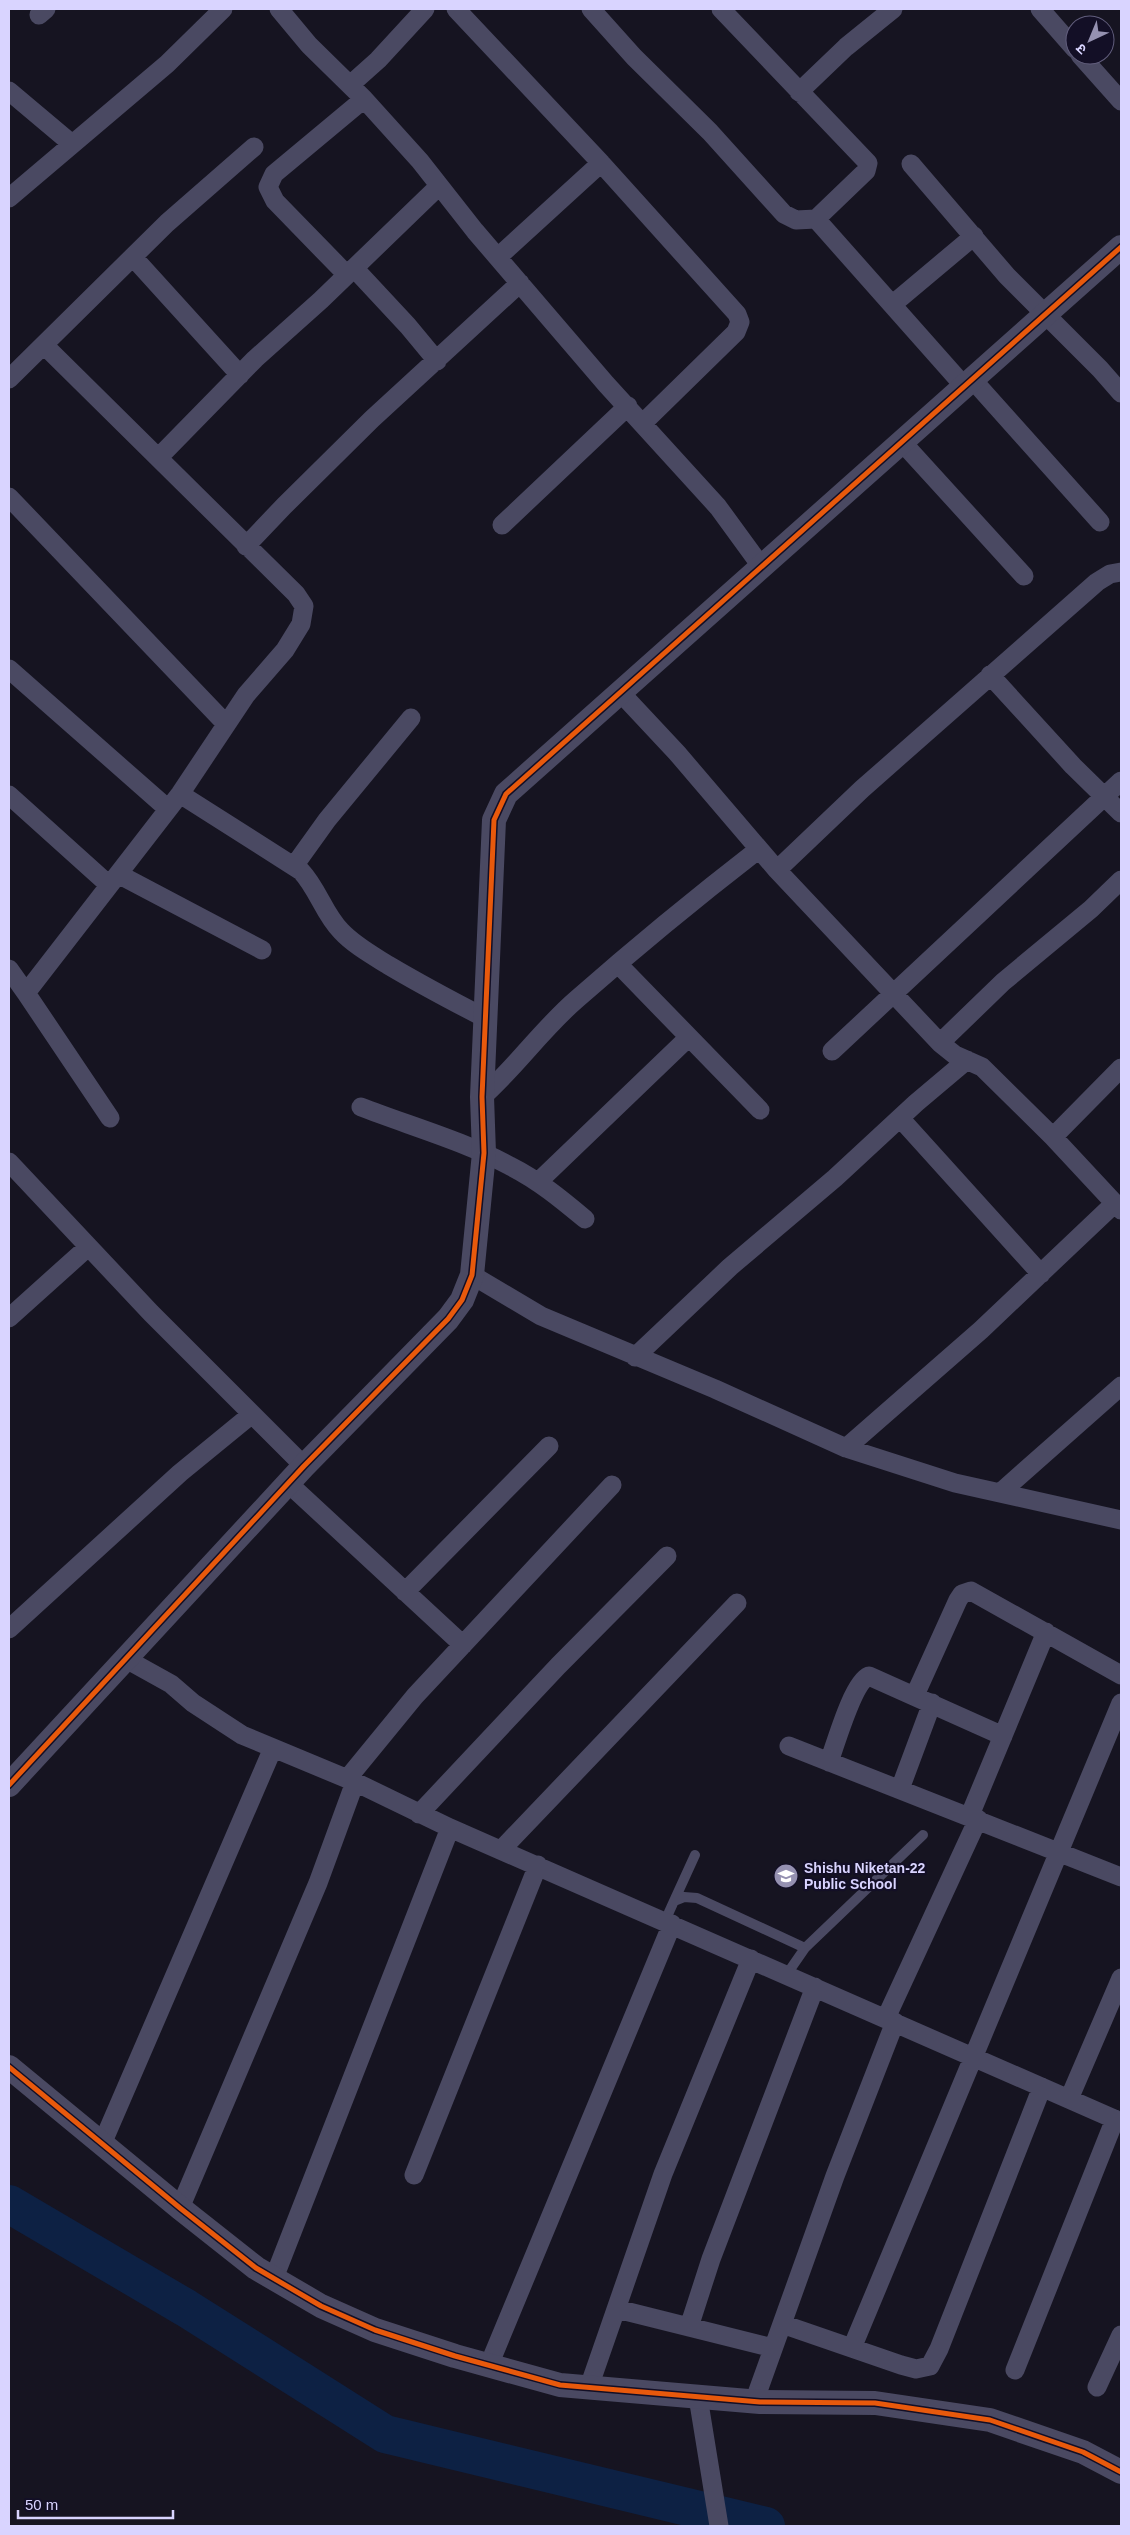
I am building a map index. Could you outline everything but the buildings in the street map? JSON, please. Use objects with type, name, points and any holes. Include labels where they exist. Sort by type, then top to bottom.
[{"type":"street","points":[[9,198],[167,64],[222,9]]},
{"type":"street","points":[[279,9],[309,45],[364,99],[440,186],[520,283],[718,507],[761,566]]},
{"type":"street","points":[[350,85],[378,60],[425,9]]},
{"type":"street","points":[[456,9],[601,163],[731,306],[740,322],[736,332],[643,423]]},
{"type":"street","points":[[591,9],[634,57],[710,132],[784,214],[796,220],[816,219],[866,170],[868,163],[720,9]]},
{"type":"street","points":[[799,92],[846,47],[894,9]]},
{"type":"street","points":[[1040,9],[1065,38]]},
{"type":"street","points":[[1089,65],[1121,102]]},
{"type":"street","points":[[9,91],[72,144]]},
{"type":"street","points":[[364,99],[274,174],[268,187],[274,201],[408,326],[437,361]]},
{"type":"street","points":[[9,380],[45,346],[67,320],[167,223],[254,147]]},
{"type":"street","points":[[498,257],[601,163]]},
{"type":"street","points":[[911,164],[1007,276],[1100,369],[1121,393]]},
{"type":"street","points":[[159,457],[240,375],[440,186]]},
{"type":"street","points":[[816,219],[893,304],[1100,522]]},
{"type":"street","points":[[893,304],[974,236]]},
{"type":"street","points":[[9,1785],[296,1474],[448,1319],[462,1300],[472,1275],[484,1153],[482,1097],[494,820],[499,806],[516,782],[1121,247]]},
{"type":"street","points":[[134,257],[240,375]]},
{"type":"street","points":[[246,546],[372,419],[520,283]]},
{"type":"street","points":[[26,993],[180,794],[246,695],[285,650],[298,630],[304,611],[301,599],[45,346]]},
{"type":"street","points":[[502,525],[628,406]]},
{"type":"street","points":[[901,441],[1024,576]]},
{"type":"street","points":[[9,497],[226,724]]},
{"type":"street","points":[[777,870],[862,789],[1097,582],[1110,574],[1121,572]]},
{"type":"street","points":[[9,668],[168,809]]},
{"type":"street","points":[[990,675],[1073,766],[1121,813]]},
{"type":"street","points":[[619,691],[677,752],[777,870],[895,993],[940,1043],[947,1050],[982,1067],[1053,1136],[1118,1207],[846,1448]]},
{"type":"street","points":[[294,866],[332,814],[411,718]]},
{"type":"street","points":[[832,1051],[1121,781]]},
{"type":"street","points":[[180,794],[294,866],[314,885],[327,913],[341,931],[356,945],[437,994],[485,1018]]},
{"type":"street","points":[[9,795],[113,880],[262,950]]},
{"type":"street","points":[[482,1097],[509,1072],[576,999],[619,965],[697,897],[759,849]]},
{"type":"street","points":[[940,1043],[1003,982],[1091,909],[1121,880]]},
{"type":"street","points":[[619,965],[760,1110]]},
{"type":"street","points":[[9,969],[110,1118]]},
{"type":"street","points":[[538,1182],[689,1037]]},
{"type":"street","points":[[636,1357],[730,1267],[835,1178],[967,1060]]},
{"type":"street","points":[[1053,1136],[1117,1080]]},
{"type":"street","points":[[360,1108],[484,1153],[538,1182],[585,1219]]},
{"type":"street","points":[[900,1118],[1041,1274]]},
{"type":"street","points":[[9,1162],[88,1247],[252,1414],[296,1474],[405,1592],[463,1645]]},
{"type":"street","points":[[9,1318],[88,1247]]},
{"type":"street","points":[[472,1275],[541,1316],[715,1389],[846,1448],[955,1483],[1121,1520]]},
{"type":"street","points":[[1001,1492],[1121,1386]]},
{"type":"street","points":[[9,1630],[180,1473],[252,1414]]},
{"type":"street","points":[[405,1592],[549,1446]]},
{"type":"street","points":[[180,2208],[318,1883],[351,1781],[415,1696],[612,1485]]},
{"type":"street","points":[[419,1814],[558,1666],[667,1556]]},
{"type":"street","points":[[915,1695],[955,1606],[967,1592],[976,1592],[1121,1675]]},
{"type":"street","points":[[502,1849],[737,1603]]},
{"type":"street","points":[[754,2402],[890,2020],[974,1817],[1003,1736],[1046,1632]]},
{"type":"street","points":[[126,1658],[171,1684],[193,1703],[242,1734],[351,1781],[450,1828],[502,1849],[1118,2121],[1015,2370]]},
{"type":"street","points":[[829,1762],[857,1689],[865,1678],[876,1677],[1003,1736]]},
{"type":"street","points":[[900,1789],[932,1703]]},
{"type":"street","points":[[852,2348],[1121,1703]]},
{"type":"street","points":[[789,1746],[1121,1876]]},
{"type":"street","points":[[102,2144],[273,1748]]},
{"type":"street","points":[[274,2278],[450,1828]]},
{"type":"street","points":[[414,2175],[538,1865]]},
{"type":"street","points":[[489,2366],[668,1922]]},
{"type":"street","points":[[589,2387],[663,2174],[752,1959]]},
{"type":"street","points":[[1069,2099],[1121,1978]]},
{"type":"street","points":[[689,2327],[712,2258],[815,1987]]},
{"type":"street","points":[[9,2067],[256,2268],[321,2306],[375,2330],[489,2366],[560,2385],[754,2402],[875,2403],[990,2420],[1083,2452],[1121,2472]]},
{"type":"street","points":[[782,2324],[916,2369],[930,2366],[939,2349],[1042,2087]]},
{"type":"street","points":[[617,2309],[773,2348]]},
{"type":"street","points":[[1097,2387],[1121,2335]]},
{"type":"street","points":[[698,2397],[719,2526]]},
{"type":"lane","points":[[786,1974],[805,1948],[923,1835]]},
{"type":"lane","points":[[668,1922],[674,1901],[695,1855]]},
{"type":"lane","points":[[674,1901],[684,1898],[697,1898],[805,1948]]},
{"type":"waterway","points":[[9,2204],[186,2308],[385,2434],[766,2526]]},
{"type":"cycle path","points":[[9,1785],[304,1466],[448,1319],[462,1300],[472,1275],[484,1153],[482,1097],[494,820],[506,794],[1121,247]]},
{"type":"cycle path","points":[[9,2067],[256,2268],[321,2306],[375,2330],[455,2356],[560,2385],[760,2402],[875,2403],[990,2420],[1083,2452],[1121,2472]]},
{"type":"place","name":"Shishu Niketan-22 Public School","points":[[786,1876]]}]
